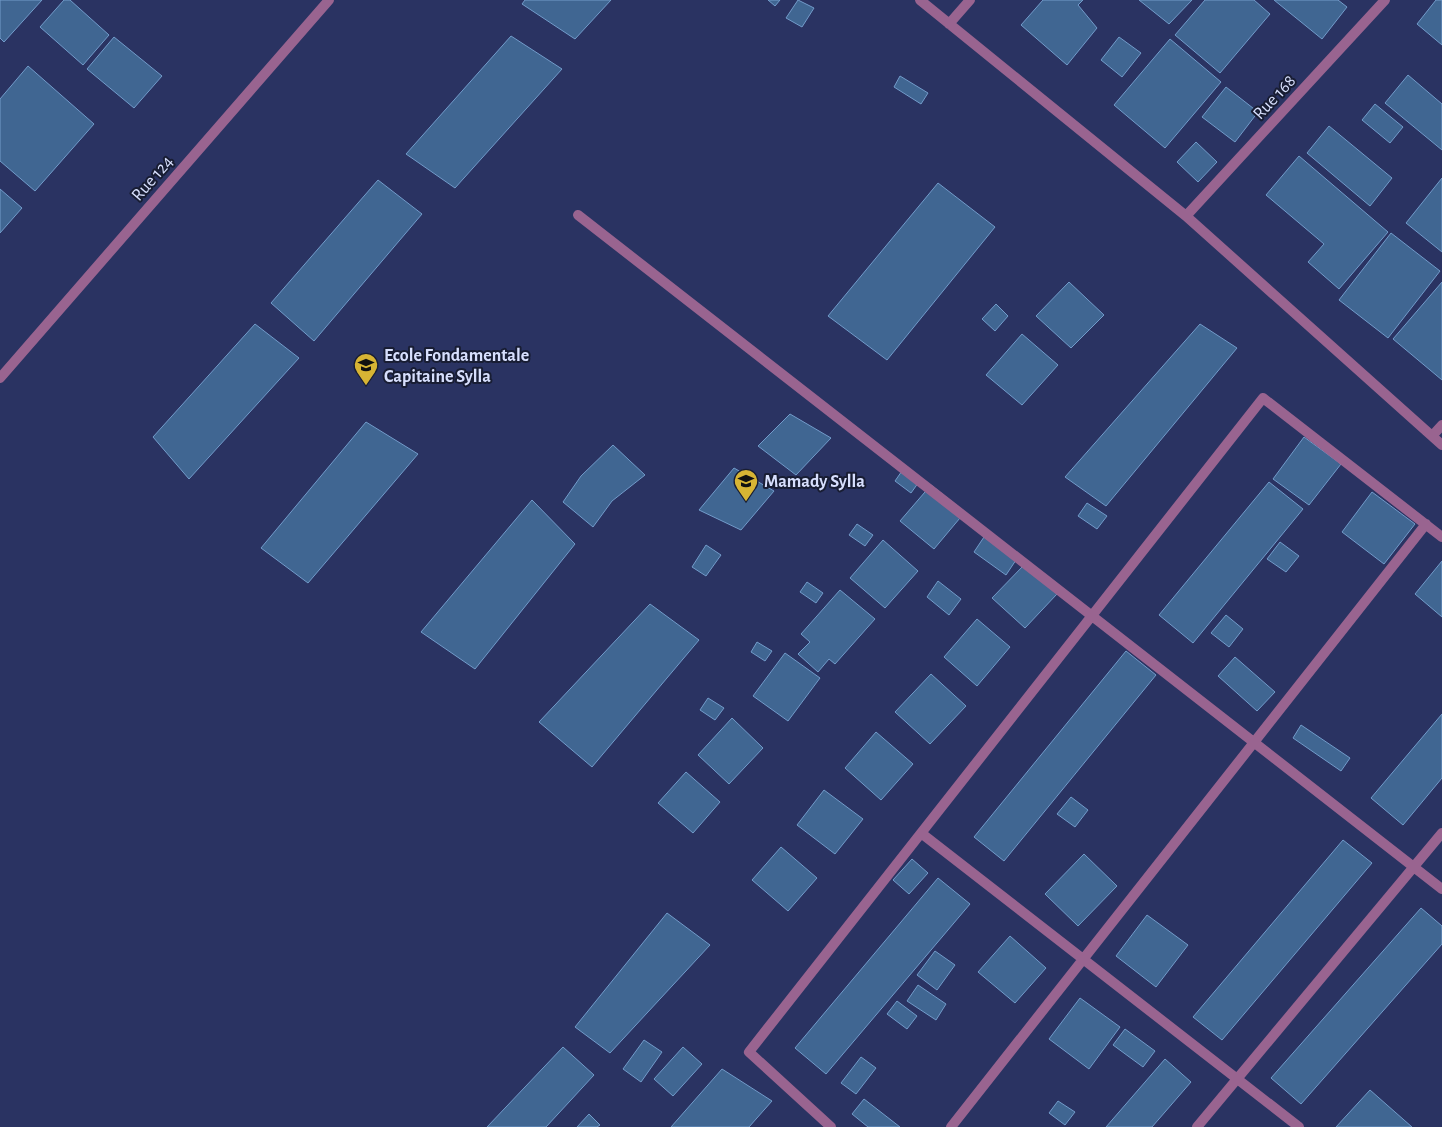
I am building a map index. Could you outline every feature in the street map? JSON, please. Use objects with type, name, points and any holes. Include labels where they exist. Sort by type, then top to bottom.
[{"type":"street","name":"Rue 124","points":[[0,378],[329,0]]},
{"type":"street","points":[[920,0],[1186,216],[1442,444]]},
{"type":"street","points":[[949,24],[970,0]]},
{"type":"street","name":"Rue 168","points":[[1186,216],[1385,0]]},
{"type":"street","points":[[578,215],[1442,889]]},
{"type":"street","points":[[832,1127],[749,1052],[1263,398],[1442,537]]},
{"type":"street","points":[[1432,436],[1442,425]]},
{"type":"street","points":[[951,1127],[1426,524]]},
{"type":"street","points":[[921,833],[1298,1127]]},
{"type":"street","points":[[1197,1127],[1442,833]]},
{"type":"building","points":[[0,0],[42,0],[4,42],[0,38]]},
{"type":"building","points":[[64,0],[70,0],[109,35],[83,65],[40,27]]},
{"type":"building","points":[[525,0],[611,0],[575,39],[522,4]]},
{"type":"building","points":[[768,0],[780,0],[775,6]]},
{"type":"building","points":[[798,0],[814,8],[802,27],[786,18]]},
{"type":"building","points":[[1043,0],[1083,0],[1078,5],[1097,28],[1067,65],[1021,25]]},
{"type":"building","points":[[1139,0],[1192,0],[1169,24]]},
{"type":"building","points":[[1205,0],[1254,0],[1270,14],[1220,73],[1175,35]]},
{"type":"building","points":[[1274,0],[1338,0],[1347,7],[1322,39]]},
{"type":"building","points":[[1436,0],[1442,0],[1442,45],[1417,24]]},
{"type":"building","points":[[511,36],[562,69],[455,188],[406,154]]},
{"type":"building","points":[[114,37],[162,76],[134,108],[87,69]]},
{"type":"building","points":[[1119,37],[1141,53],[1122,77],[1101,60]]},
{"type":"building","points":[[1170,39],[1221,82],[1165,148],[1114,105]]},
{"type":"building","points":[[28,66],[94,124],[35,191],[0,161],[0,99]]},
{"type":"building","points":[[1408,75],[1442,104],[1442,150],[1385,103]]},
{"type":"building","points":[[900,76],[928,93],[921,104],[894,87]]},
{"type":"building","points":[[1226,87],[1258,112],[1235,142],[1202,117]]},
{"type":"building","points":[[1375,104],[1403,127],[1390,143],[1362,120]]},
{"type":"building","points":[[1329,126],[1392,178],[1370,206],[1307,153]]},
{"type":"building","points":[[1196,142],[1217,162],[1198,182],[1177,162]]},
{"type":"building","points":[[1299,156],[1388,232],[1339,289],[1308,262],[1324,244],[1266,195]]},
{"type":"building","points":[[1442,178],[1442,252],[1406,223]]},
{"type":"building","points":[[378,180],[422,214],[314,341],[271,303]]},
{"type":"building","points":[[938,183],[995,227],[887,360],[828,316]]},
{"type":"building","points":[[0,189],[22,208],[0,233]]},
{"type":"building","points":[[1391,233],[1440,271],[1388,338],[1339,300]]},
{"type":"building","points":[[1069,282],[1104,315],[1071,348],[1036,316]]},
{"type":"building","points":[[1442,282],[1442,380],[1393,339]]},
{"type":"building","points":[[996,304],[1008,316],[995,331],[982,319]]},
{"type":"building","points":[[255,324],[299,358],[189,479],[153,437]]},
{"type":"building","points":[[1200,324],[1237,348],[1106,506],[1065,477]]},
{"type":"building","points":[[1022,334],[1058,365],[1022,405],[986,375]]},
{"type":"building","points":[[790,414],[831,438],[796,475],[758,446]]},
{"type":"building","points":[[366,422],[418,454],[308,583],[261,548]]},
{"type":"building","points":[[1304,437],[1341,464],[1309,505],[1273,479]]},
{"type":"building","points":[[613,445],[645,475],[612,501],[593,527],[563,502],[581,476]]},
{"type":"building","points":[[734,468],[774,491],[741,530],[699,510]]},
{"type":"building","points":[[904,468],[921,479],[911,493],[895,481]]},
{"type":"building","points":[[1269,482],[1303,509],[1193,643],[1159,615]]},
{"type":"building","points":[[931,485],[965,512],[934,549],[900,521]]},
{"type":"building","points":[[1372,492],[1415,524],[1384,564],[1342,532]]},
{"type":"building","points":[[532,500],[575,544],[475,669],[421,632]]},
{"type":"building","points":[[1087,503],[1107,516],[1097,529],[1078,516]]},
{"type":"building","points":[[857,524],[873,535],[865,546],[849,535]]},
{"type":"building","points":[[984,537],[1016,560],[1006,575],[974,552]]},
{"type":"building","points":[[883,540],[918,571],[885,608],[850,578]]},
{"type":"building","points":[[1280,542],[1299,556],[1286,572],[1267,559]]},
{"type":"building","points":[[706,545],[721,555],[706,576],[692,567]]},
{"type":"building","points":[[1442,561],[1442,617],[1415,594]]},
{"type":"building","points":[[1024,565],[1057,594],[1025,628],[992,598]]},
{"type":"building","points":[[938,581],[961,599],[949,615],[927,597]]},
{"type":"building","points":[[807,582],[823,593],[816,603],[800,592]]},
{"type":"building","points":[[840,590],[875,619],[835,664],[829,659],[818,672],[798,654],[810,642],[801,634]]},
{"type":"building","points":[[650,604],[699,640],[592,767],[539,722]]},
{"type":"building","points":[[1226,615],[1243,629],[1229,647],[1211,633]]},
{"type":"building","points":[[977,619],[1010,647],[977,686],[944,657]]},
{"type":"building","points":[[757,642],[772,651],[765,661],[751,652]]},
{"type":"building","points":[[1126,651],[1156,675],[1004,861],[974,837]]},
{"type":"building","points":[[785,653],[820,678],[788,721],[753,696]]},
{"type":"building","points":[[1235,657],[1275,692],[1257,711],[1218,676]]},
{"type":"building","points":[[931,674],[966,706],[930,744],[895,712]]},
{"type":"building","points":[[708,698],[724,708],[715,720],[700,710]]},
{"type":"building","points":[[1442,714],[1442,778],[1403,825],[1371,798]]},
{"type":"building","points":[[732,718],[763,748],[729,784],[698,755]]},
{"type":"building","points":[[1301,725],[1350,758],[1341,771],[1293,738]]},
{"type":"building","points":[[876,732],[913,764],[881,800],[845,768]]},
{"type":"building","points":[[686,772],[720,802],[693,833],[658,803]]},
{"type":"building","points":[[824,790],[863,819],[835,854],[797,825]]},
{"type":"building","points":[[1071,797],[1088,810],[1075,827],[1057,814]]},
{"type":"building","points":[[1343,840],[1372,863],[1222,1040],[1193,1017]]},
{"type":"building","points":[[781,847],[817,878],[788,911],[752,880]]},
{"type":"building","points":[[1084,854],[1117,886],[1078,926],[1045,894]]},
{"type":"building","points":[[912,859],[928,873],[909,894],[893,880]]},
{"type":"building","points":[[938,878],[970,904],[826,1074],[795,1048]]},
{"type":"building","points":[[1421,908],[1442,926],[1442,944],[1301,1104],[1271,1078]]},
{"type":"building","points":[[667,913],[710,945],[610,1053],[575,1027]]},
{"type":"building","points":[[1147,915],[1188,945],[1156,987],[1116,956]]},
{"type":"building","points":[[1010,936],[1046,968],[1015,1003],[978,972]]},
{"type":"building","points":[[935,951],[955,965],[937,990],[917,975]]},
{"type":"building","points":[[918,985],[946,1004],[936,1020],[907,1001]]},
{"type":"building","points":[[1080,998],[1120,1027],[1089,1069],[1049,1039]]},
{"type":"building","points":[[897,1001],[917,1016],[907,1029],[887,1014]]},
{"type":"building","points":[[1125,1029],[1155,1051],[1143,1067],[1113,1045]]},
{"type":"building","points":[[644,1040],[662,1052],[641,1082],[623,1069]]},
{"type":"building","points":[[563,1047],[594,1075],[546,1127],[487,1127]]},
{"type":"building","points":[[683,1047],[702,1064],[673,1096],[654,1079]]},
{"type":"building","points":[[861,1057],[876,1068],[856,1094],[841,1083]]},
{"type":"building","points":[[1165,1059],[1191,1082],[1152,1127],[1106,1127]]},
{"type":"building","points":[[722,1069],[772,1101],[749,1127],[671,1127]]},
{"type":"building","points":[[1370,1090],[1412,1127],[1336,1127]]},
{"type":"building","points":[[864,1099],[900,1127],[868,1127],[852,1114]]},
{"type":"building","points":[[1058,1101],[1075,1112],[1065,1125],[1049,1113]]},
{"type":"building","points":[[589,1114],[600,1125],[597,1127],[577,1127]]},
{"type":"place","name":"Ecole Fondamentale Capitaine Sylla","points":[[366,386]]},
{"type":"place","name":"Mamady Sylla","points":[[746,502]]}]
